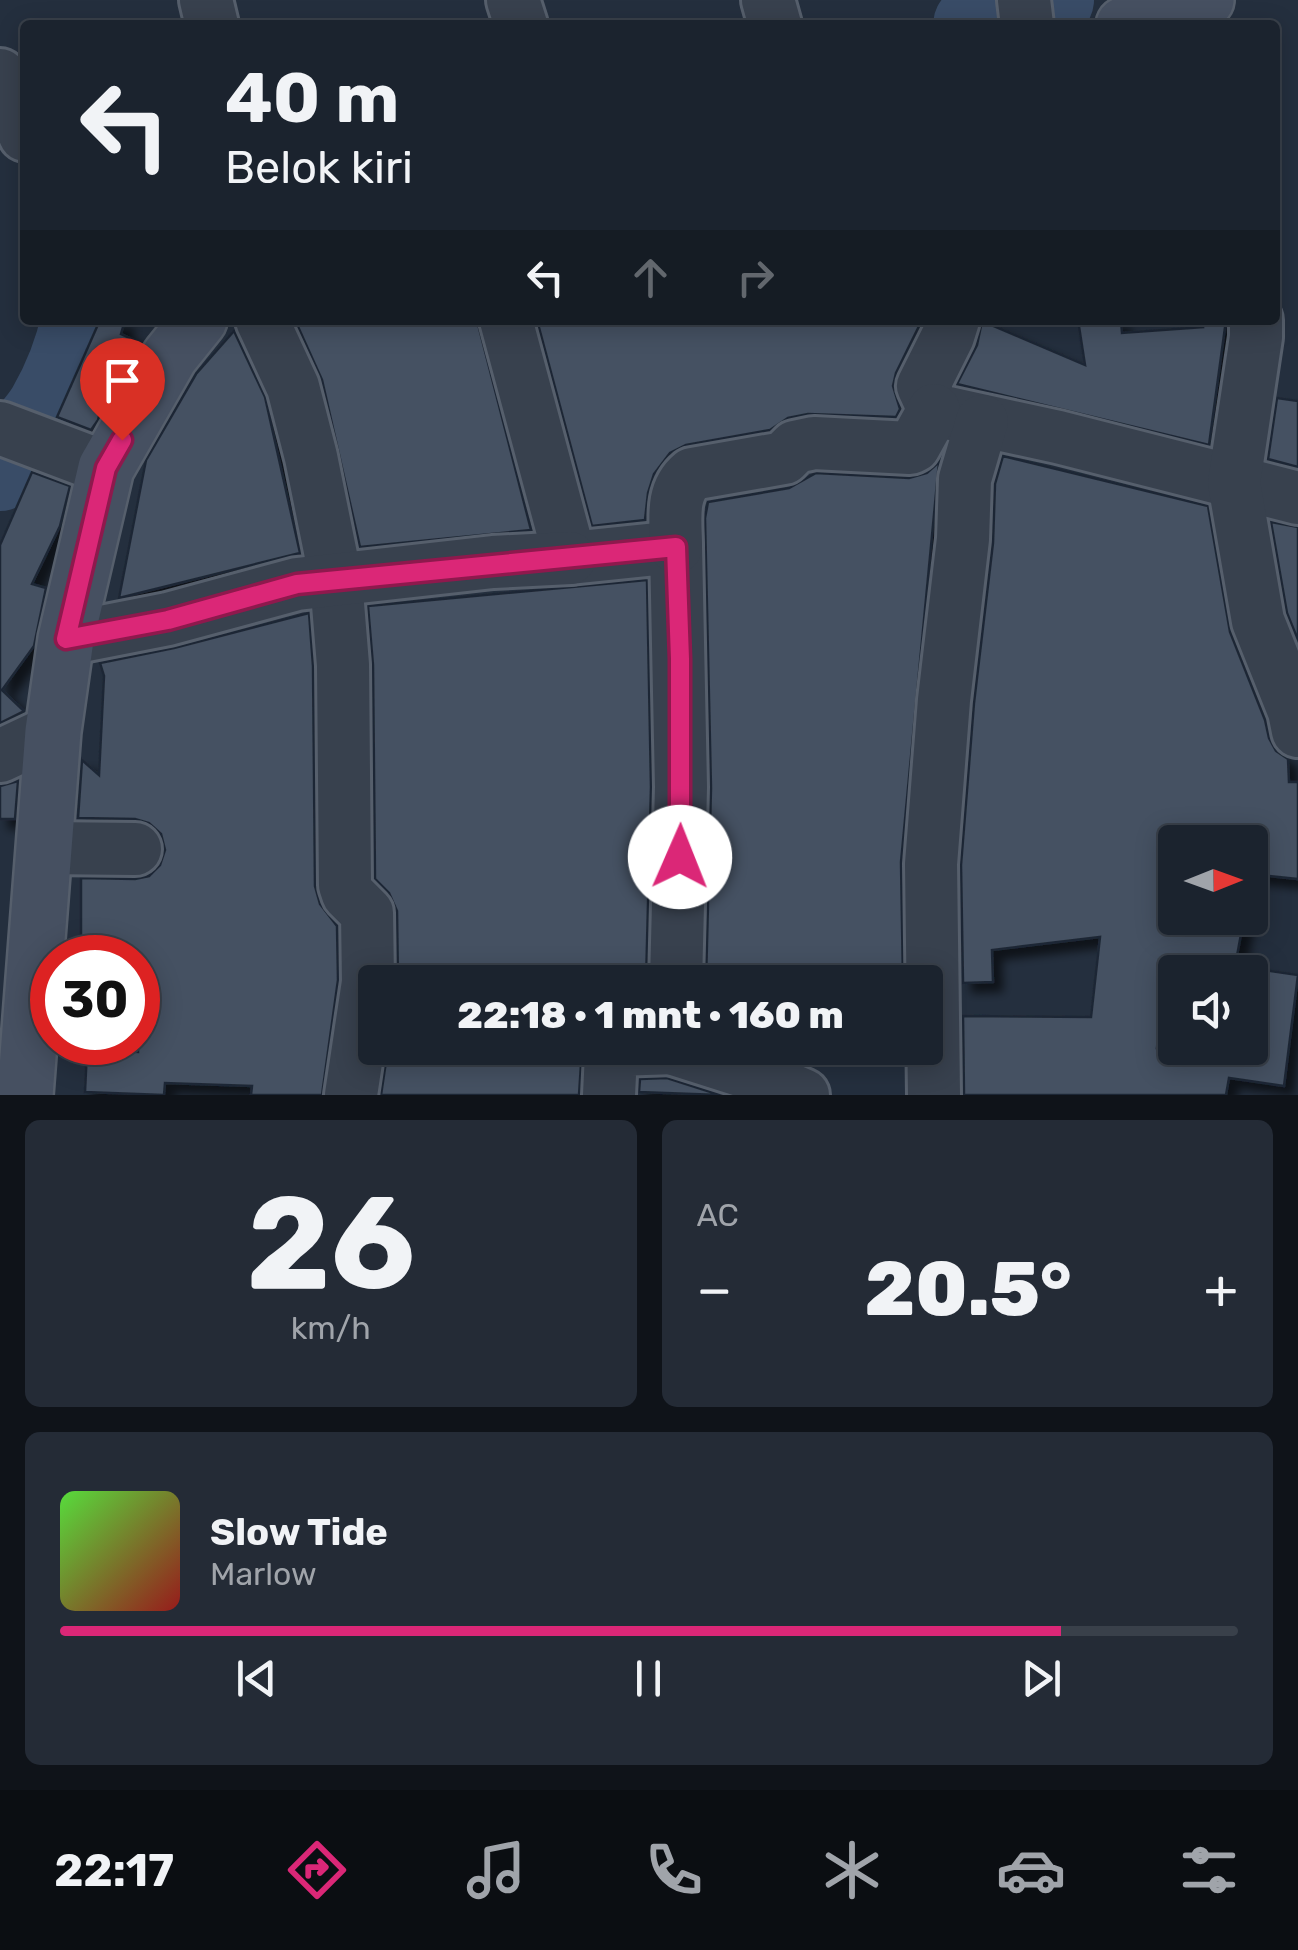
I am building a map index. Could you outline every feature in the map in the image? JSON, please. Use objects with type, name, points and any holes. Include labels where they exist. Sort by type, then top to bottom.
[{"type":"street","points":[[1141,20],[1208,0]]},
{"type":"street","points":[[0,75],[20,123]]},
{"type":"street","points":[[26,1095],[54,730],[66,639],[106,468],[170,356],[195,325]]},
{"type":"street","points":[[264,325],[292,388],[312,457],[336,580],[344,665],[345,886],[367,913],[368,982],[351,1095]]},
{"type":"street","points":[[507,325],[570,558]]},
{"type":"street","points":[[951,325],[923,386],[958,415],[1298,498]]},
{"type":"street","points":[[1256,325],[1234,483],[1258,621],[1294,711],[1298,731]]},
{"type":"street","points":[[676,965],[681,787],[676,499],[680,484],[692,474],[784,458],[795,447],[814,443],[910,448],[958,415]]},
{"type":"street","points":[[934,1095],[931,864],[944,700],[963,539],[965,480],[958,415]]},
{"type":"street","points":[[16,432],[106,468]]},
{"type":"street","points":[[66,639],[168,620],[297,584],[676,547]]},
{"type":"street","points":[[0,756],[54,730]]},
{"type":"street","points":[[45,848],[135,849]]},
{"type":"street","points":[[609,1095],[611,1065]]},
{"type":"street","points":[[727,1065],[803,1095]]},
{"type":"building","points":[[98,325],[124,325],[121,334],[141,343],[127,369],[112,366],[98,420],[91,430],[57,417]]},
{"type":"building","points":[[297,325],[478,325],[531,530],[360,547],[322,380]]},
{"type":"building","points":[[538,325],[920,325],[896,373],[893,386],[900,409],[896,417],[808,414],[788,418],[770,430],[686,445],[670,453],[654,474],[645,520],[592,526]]},
{"type":"building","points":[[981,325],[991,325],[1085,365],[1079,325],[1121,325],[1122,333],[1225,325],[1209,445],[957,384],[977,345]]},
{"type":"building","points":[[234,331],[265,397],[300,553],[119,598],[146,460],[196,374]]},
{"type":"building","points":[[1277,398],[1298,401],[1298,467],[1268,459]]},
{"type":"building","points":[[1003,456],[1208,506],[1230,632],[1269,738],[1276,751],[1288,759],[1289,782],[1298,782],[1298,879],[1268,876],[1268,825],[1158,825],[1158,935],[1241,935],[1237,955],[1158,955],[1158,1065],[1268,1065],[1268,971],[1298,975],[1284,1086],[1229,1078],[1226,1095],[964,1095],[963,1016],[1091,1017],[1100,937],[992,950],[993,982],[963,983],[961,865],[974,703],[993,543],[995,484]]},
{"type":"building","points":[[939,462],[901,862],[903,965],[706,965],[711,788],[705,518],[708,502],[789,488],[816,473],[909,478],[927,473]]},
{"type":"building","points":[[32,472],[70,486],[60,526],[32,584],[46,588],[34,646],[2,690],[24,711],[0,723],[0,545]]},
{"type":"building","points":[[1271,522],[1298,527],[1298,640],[1287,613]]},
{"type":"building","points":[[647,580],[651,787],[646,965],[398,965],[397,911],[389,893],[375,879],[373,665],[368,606]]},
{"type":"building","points":[[309,613],[315,886],[320,904],[337,926],[338,980],[322,1095],[251,1095],[252,1086],[165,1083],[164,1095],[85,1092],[86,1065],[160,1065],[160,935],[81,935],[81,878],[149,876],[160,865],[165,850],[161,834],[149,823],[135,819],[78,818],[82,760],[99,775],[104,676],[100,663]]},
{"type":"building","points":[[18,781],[15,819],[0,819],[0,786]]},
{"type":"building","points":[[385,1065],[581,1065],[579,1095],[381,1095]]},
{"type":"building","points":[[667,1078],[720,1095],[639,1092],[640,1079]]},
{"type":"waterway","points":[[990,20],[1053,0]]},
{"type":"waterway","points":[[0,470],[54,398],[81,325]]},
{"type":"route","points":[[122,440],[106,468],[66,639],[168,620],[297,584],[676,547],[680,857]]}]
